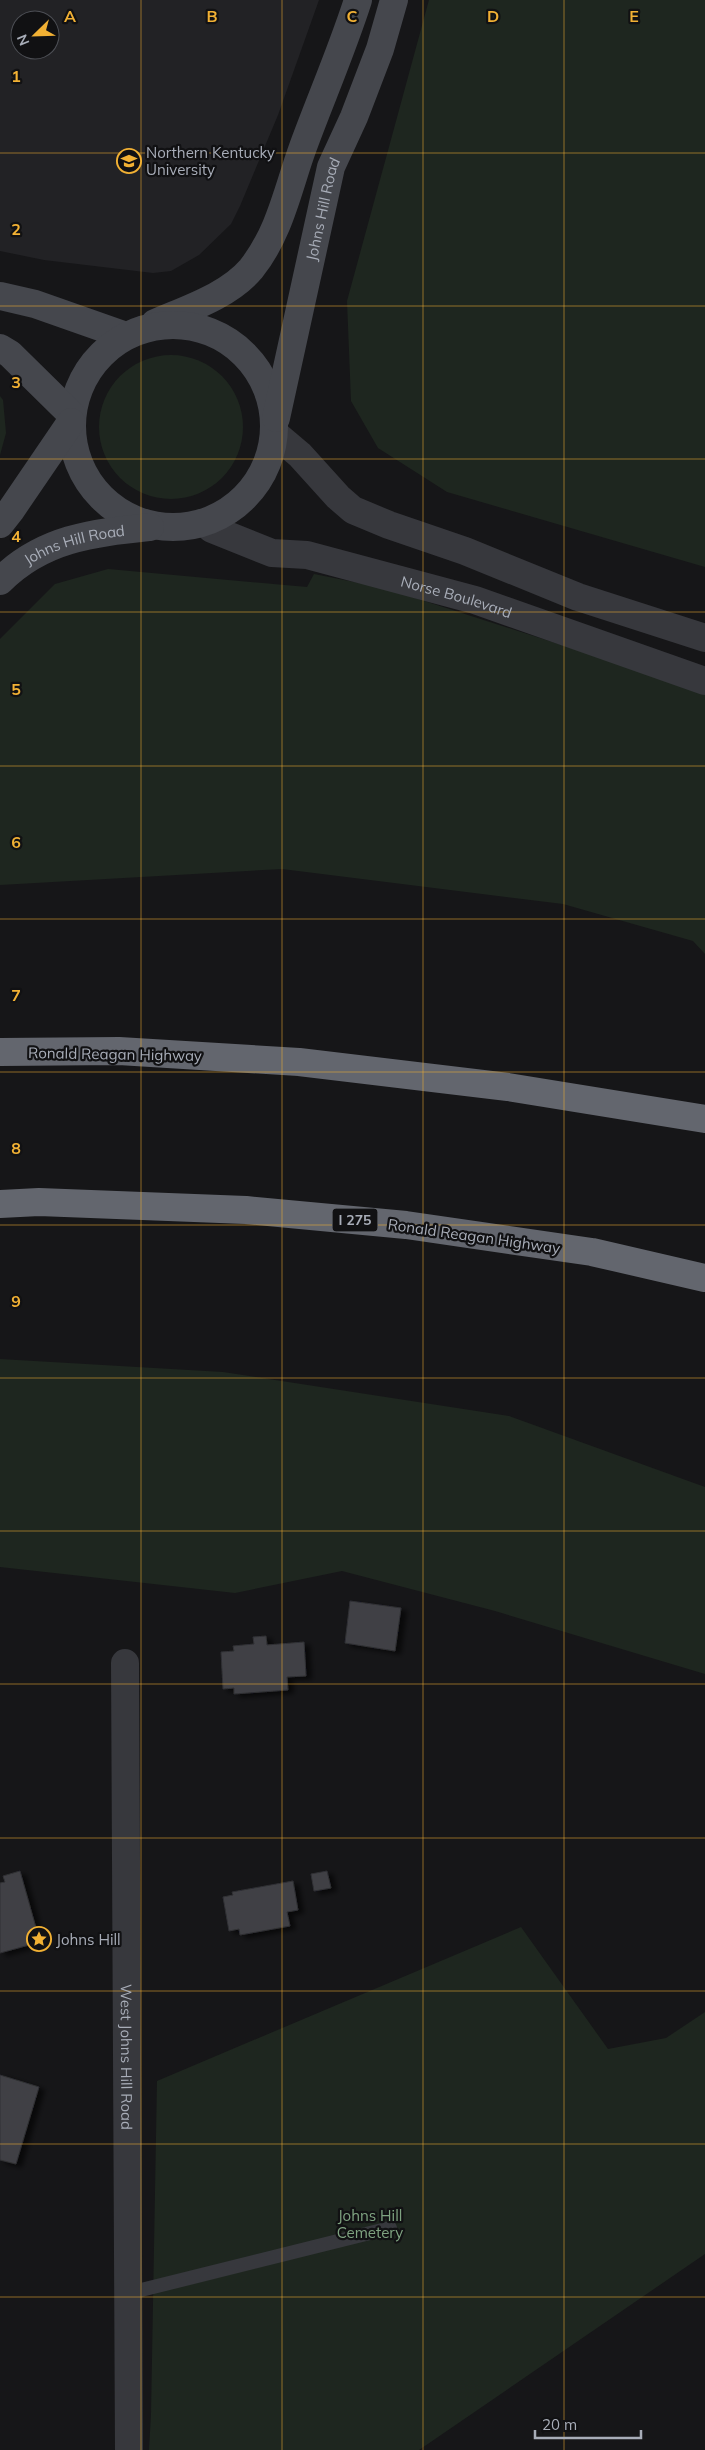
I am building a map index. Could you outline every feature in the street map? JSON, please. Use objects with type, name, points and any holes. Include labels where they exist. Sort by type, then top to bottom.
[{"type":"highway","name":"Ronald Reagan Highway","points":[[0,1052],[119,1051],[299,1062],[508,1087],[705,1119]]},
{"type":"highway","name":"Ronald Reagan Highway","points":[[0,1204],[39,1202],[246,1210],[396,1224],[592,1252],[705,1278]]},
{"type":"main road","points":[[156,527],[128,518],[104,501],[86,478],[74,451],[71,419],[76,392],[91,366],[112,344],[208,299],[236,282],[251,269],[280,219],[302,149],[343,46],[358,0]]},
{"type":"main road","name":"Johns Hill Road","points":[[0,581],[36,553],[70,540],[92,534],[156,527],[181,528],[205,523],[234,509],[255,486],[270,457],[274,430],[331,167],[354,117],[380,49],[394,0]]},
{"type":"main road","points":[[0,296],[35,304],[132,333],[170,324],[202,328],[231,342],[254,366],[266,387],[269,394],[274,430]]},
{"type":"main road","points":[[0,348],[10,354],[71,419]]},
{"type":"main road","points":[[0,524],[71,419]]},
{"type":"street","points":[[274,430],[300,455],[338,497],[353,510],[388,525],[465,551],[578,597],[705,638]]},
{"type":"street","name":"Norse Boulevard","points":[[205,523],[212,530],[272,553],[307,556],[475,600],[705,681]]},
{"type":"street","name":"West Johns Hill Road","points":[[125,1663],[129,2450]]},
{"type":"lane","points":[[129,2293],[390,2228]]},
{"type":"shaded area","name":"Northern Kentucky University","points":[[0,0],[319,0],[278,115],[240,206],[231,224],[199,255],[171,271],[153,273],[44,260],[0,251]]},
{"type":"green space","points":[[429,0],[705,0],[705,567],[447,492],[378,448],[351,401],[347,301]]},
{"type":"green space","points":[[171,355],[199,360],[222,376],[238,399],[243,427],[238,455],[222,478],[199,494],[171,499],[143,494],[120,478],[104,455],[99,427],[104,399],[120,376],[143,360]]},
{"type":"green space","points":[[0,396],[3,400],[6,433],[0,455]]},
{"type":"green space","points":[[108,569],[307,587],[314,574],[384,588],[705,691],[705,954],[693,941],[563,904],[282,869],[0,885],[0,639],[55,584]]},
{"type":"green space","points":[[0,1359],[223,1372],[509,1416],[705,1487],[705,1674],[495,1611],[342,1571],[235,1593],[0,1567]]},
{"type":"green space","name":"Johns Hill Cemetery","points":[[521,1927],[608,2049],[666,2038],[705,2012],[705,2254],[419,2450],[149,2450],[157,2081]]},
{"type":"building","points":[[350,1601],[401,1608],[395,1651],[345,1643]]},
{"type":"building","points":[[266,1636],[267,1645],[304,1642],[306,1676],[287,1677],[288,1690],[234,1694],[234,1688],[223,1689],[221,1652],[234,1651],[233,1646],[254,1644],[253,1637]]},
{"type":"building","points":[[20,1871],[40,1942],[0,1953],[0,1883],[5,1882],[3,1876]]},
{"type":"building","points":[[327,1871],[331,1888],[314,1891],[311,1874]]},
{"type":"building","points":[[293,1881],[298,1910],[287,1912],[290,1926],[240,1935],[239,1929],[229,1931],[223,1897],[233,1895],[232,1892]]},
{"type":"building","points":[[0,2075],[39,2087],[16,2164],[0,2160]]},
{"type":"place","name":"Northern Kentucky University","points":[[129,161]]},
{"type":"place","name":"Johns Hill","points":[[39,1939]]}]
